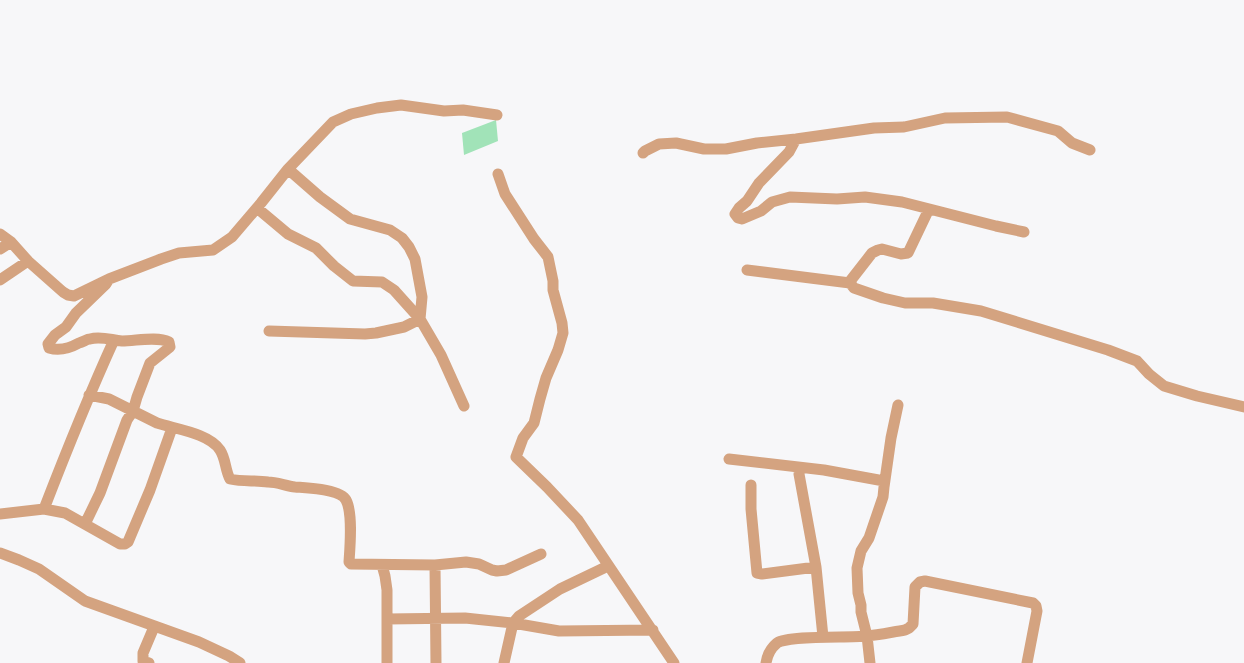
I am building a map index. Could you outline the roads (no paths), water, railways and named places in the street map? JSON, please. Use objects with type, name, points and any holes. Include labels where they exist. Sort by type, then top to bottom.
[{"type":"street","points":[[0,234],[68,295],[74,296],[109,279],[179,253],[213,250],[232,237],[288,169],[333,122],[350,114],[401,105],[444,111],[462,110],[497,115]]},
{"type":"street","points":[[643,153],[645,150],[659,144],[676,143],[704,149],[726,149],[757,143],[874,128],[904,127],[946,118],[1007,117],[1058,131],[1072,143],[1090,150]]},
{"type":"street","points":[[796,139],[789,152],[759,183],[747,201],[736,211],[735,214],[738,218],[761,210],[772,202],[790,197],[838,199],[865,197],[902,202],[1024,232]]},
{"type":"street","points":[[288,169],[320,197],[350,219],[390,230],[402,238],[409,247],[416,267],[422,297],[420,319]]},
{"type":"street","points":[[498,174],[505,194],[548,257],[563,333],[546,378],[534,423],[523,438],[516,457],[518,461],[548,487],[578,520],[674,663]]},
{"type":"street","points":[[257,208],[288,234],[316,248],[353,281],[382,282],[394,290],[420,319],[441,355],[464,406]]},
{"type":"street","points":[[850,283],[852,277],[872,253],[882,249],[901,254],[908,253],[929,209]]},
{"type":"street","points":[[0,249],[11,242]]},
{"type":"street","points":[[0,280],[28,261]]},
{"type":"street","points":[[747,270],[850,283],[854,288],[905,303],[933,303],[981,311],[1108,350],[1137,361],[1164,386],[1244,407]]},
{"type":"street","points":[[86,524],[100,493],[127,420],[133,411],[150,363],[170,347],[169,342],[166,340],[122,341],[90,338],[77,345],[62,349],[53,350],[49,348],[48,344],[54,335],[66,327],[109,279]]},
{"type":"street","points":[[269,331],[365,334],[404,328],[420,319]]},
{"type":"street","points":[[44,509],[78,427],[89,395],[114,340]]},
{"type":"street","points":[[89,395],[109,399],[150,420],[200,436],[214,443],[220,450],[226,473],[230,479],[267,481],[292,487],[319,488],[342,496],[346,501],[350,522],[349,562],[352,564],[435,565],[466,562],[479,564],[497,571],[506,570],[541,554]]},
{"type":"street","points":[[870,663],[867,636],[861,612],[857,568],[861,551],[869,538],[883,497],[891,438],[898,405]]},
{"type":"street","points":[[0,514],[44,509],[65,513],[120,544],[125,544],[128,542],[150,490],[172,428]]},
{"type":"street","points":[[729,459],[824,470],[884,481]]},
{"type":"street","points":[[800,474],[816,567],[823,637]]},
{"type":"street","points":[[751,485],[751,509],[757,573],[762,574],[816,567]]},
{"type":"street","points":[[0,553],[39,569],[85,601],[199,642],[240,663]]},
{"type":"street","points":[[382,565],[387,590],[387,663]]},
{"type":"street","points":[[435,565],[436,663]]},
{"type":"street","points":[[504,663],[513,623],[518,616],[560,589],[608,566]]},
{"type":"street","points":[[766,663],[767,656],[778,643],[790,640],[867,636],[905,630],[913,624],[915,587],[920,582],[925,581],[1033,603],[1037,611],[1028,663]]},
{"type":"street","points":[[387,619],[465,618],[513,623],[560,631],[653,630]]},
{"type":"street","points":[[149,663],[143,661],[142,653],[154,626]]}]
